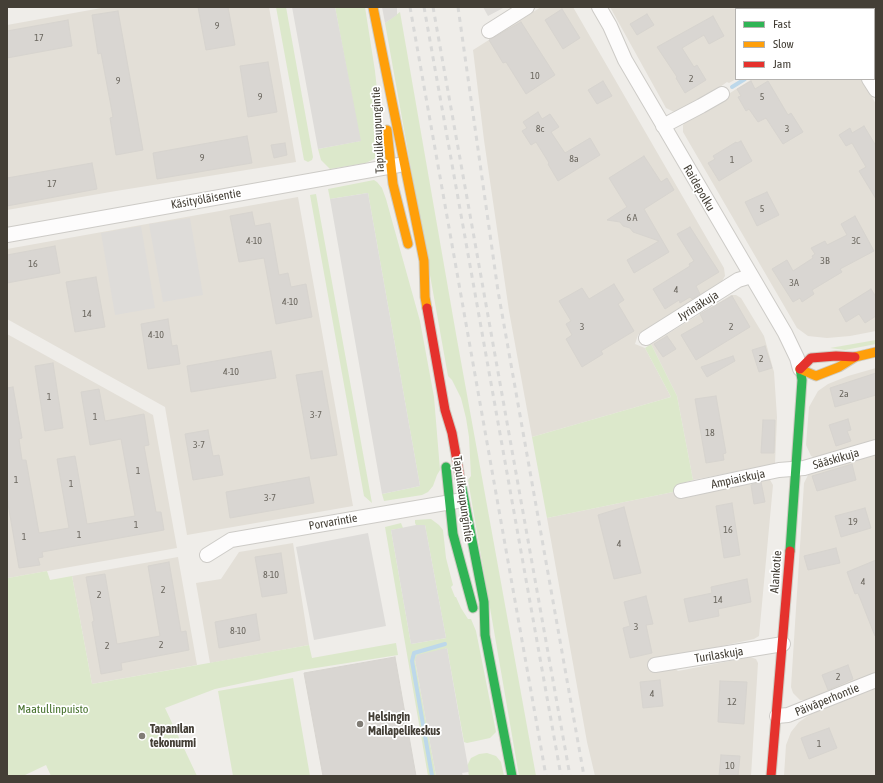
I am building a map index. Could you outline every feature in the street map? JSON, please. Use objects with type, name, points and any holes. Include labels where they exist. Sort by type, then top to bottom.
[{"type":"main road","name":"Tapulikaupungintie","points":[[373,7],[424,261],[425,297],[445,410],[452,433],[484,602],[485,635],[512,776]]},
{"type":"main road","name":"Tapulikaupungintie","points":[[387,78],[387,127],[390,166],[410,256]]},
{"type":"main road","name":"Tapulikaupungintie","points":[[415,270],[425,297]]},
{"type":"main road","points":[[855,357],[839,367],[816,376],[800,369],[811,358],[836,356],[855,357],[876,352]]},
{"type":"main road","name":"Alankotie","points":[[771,776],[783,644],[802,380],[800,369]]},
{"type":"main road","name":"Tapulikaupungintie","points":[[443,436],[445,410]]},
{"type":"main road","name":"Tapulikaupungintie","points":[[445,456],[454,534],[470,598],[485,635]]},
{"type":"street","points":[[488,31],[527,7]]},
{"type":"street","name":"Raidepolku","points":[[598,7],[610,26],[625,60],[785,332],[800,369]]},
{"type":"street","points":[[870,80],[876,90]]},
{"type":"street","points":[[663,126],[722,94]]},
{"type":"street","name":"Käsityöläisentie","points":[[7,235],[405,163]]},
{"type":"street","name":"Jyrinäkuja","points":[[646,338],[738,280],[751,276]]},
{"type":"street","name":"Sääskikuja","points":[[795,469],[804,468],[876,447]]},
{"type":"street","name":"Ampiaiskuja","points":[[681,491],[779,470],[795,469]]},
{"type":"street","name":"Porvarintie","points":[[207,555],[232,540],[464,500]]},
{"type":"street","name":"Turilaskuja","points":[[655,665],[783,644]]},
{"type":"street","name":"Päiväperhontie","points":[[777,716],[788,715],[876,680]]},
{"type":"shaded area","points":[[107,7],[269,7],[296,162],[7,210],[7,25]]},
{"type":"shaded area","points":[[292,7],[335,7],[361,141],[318,149]]},
{"type":"shaded area","points":[[382,7],[397,7],[397,15],[385,23]]},
{"type":"shaded area","points":[[483,7],[505,7],[488,16]]},
{"type":"shaded area","points":[[541,7],[573,7],[724,268],[725,276],[721,283],[638,335],[635,344],[645,348],[671,397],[532,437],[509,311],[484,140],[473,50]]},
{"type":"shaded area","points":[[610,7],[817,7],[735,8],[735,80],[729,83],[727,82],[710,94],[678,112],[674,112],[666,108]]},
{"type":"shaded area","points":[[876,7],[876,76],[875,8],[868,8]]},
{"type":"shaded area","points":[[750,80],[862,80],[876,104],[876,331],[850,336],[827,338],[808,336],[797,328],[683,132],[683,125],[686,121]]},
{"type":"shaded area","points":[[368,193],[420,486],[382,494],[330,199]]},
{"type":"shaded area","points":[[298,197],[353,506],[187,535],[165,407],[7,319],[7,249]]},
{"type":"shaded area","points":[[190,218],[203,295],[163,302],[149,224]]},
{"type":"shaded area","points":[[141,226],[155,308],[115,315],[101,233]]},
{"type":"shaded area","points":[[731,295],[736,295],[741,298],[764,336],[774,372],[777,417],[775,464],[693,480],[677,396],[651,344]]},
{"type":"shaded area","points":[[7,334],[153,415],[177,548],[8,578]]},
{"type":"shaded area","points":[[876,368],[876,444],[820,460],[811,456],[806,445],[809,407],[818,391],[828,384],[848,376]]},
{"type":"shaded area","points":[[876,453],[876,674],[809,700],[800,700],[793,693],[791,687],[804,483],[809,473]]},
{"type":"shaded area","points":[[769,478],[773,485],[759,636],[754,639],[676,656],[670,665],[678,671],[750,657],[756,659],[758,663],[751,776],[595,776],[587,742],[547,518],[673,492],[683,498]]},
{"type":"shaded area","points":[[416,525],[425,525],[446,638],[411,644],[391,530]]},
{"type":"shaded area","points":[[368,533],[386,626],[314,640],[296,547]]},
{"type":"shaded area","points":[[293,543],[309,645],[210,663],[196,583],[221,579],[239,552]]},
{"type":"shaded area","points":[[178,557],[197,665],[92,684],[72,576]]},
{"type":"shaded area","points":[[447,648],[469,772],[462,773],[463,776],[436,776],[415,660],[417,655]]},
{"type":"shaded area","points":[[876,688],[876,776],[784,776],[786,745],[791,732],[799,722],[811,714]]},
{"type":"green space","points":[[276,7],[286,7],[313,157],[312,160],[308,162],[304,160]]},
{"type":"green space","points":[[335,7],[365,7],[375,71],[381,127],[380,152],[374,159],[366,163],[330,169],[321,160],[318,149],[360,141]]},
{"type":"green space","points":[[400,12],[456,334],[536,776],[519,776],[468,480],[471,476],[469,437],[466,418],[461,398],[452,380],[448,376],[385,23]]},
{"type":"green space","points":[[374,180],[382,188],[386,199],[420,321],[434,397],[440,470],[433,486],[428,492],[422,495],[384,501],[382,494],[420,486],[368,193],[330,199],[328,189]]},
{"type":"green space","points":[[316,194],[372,503],[364,496],[310,195]]},
{"type":"green space","points":[[876,340],[876,344],[845,350],[830,348]]},
{"type":"green space","points":[[651,344],[677,396],[693,480],[680,484],[673,492],[547,518],[532,437],[671,397],[645,348]]},
{"type":"green space","points":[[431,519],[443,530],[446,558],[453,585],[451,587],[461,608],[468,619],[471,619],[476,631],[496,732],[490,738],[467,743],[464,742],[447,648],[415,660],[436,776],[428,776],[385,527],[401,523],[403,528],[391,530],[411,644],[446,638],[425,525],[416,525],[415,523],[415,520]]},
{"type":"green space","name":"Maatullinpuisto","points":[[47,571],[50,580],[72,576],[92,684],[309,645],[312,658],[396,643],[398,655],[303,670],[215,689],[165,708],[197,776],[51,776],[46,765],[23,776],[7,776],[7,573],[8,578]]},
{"type":"green space","points":[[293,678],[310,776],[233,776],[218,691]]},
{"type":"green space","points":[[487,753],[496,756],[501,762],[504,776],[469,776],[467,766],[471,758],[479,754]]},
{"type":"building","points":[[198,7],[228,7],[235,45],[206,50]]},
{"type":"building","points":[[562,9],[580,38],[563,49],[545,20]]},
{"type":"building","points":[[118,11],[143,150],[116,155],[110,118],[113,117],[101,53],[98,54],[92,15]]},
{"type":"building","points":[[647,14],[654,25],[637,35],[630,24]]},
{"type":"building","points":[[713,16],[724,36],[709,44],[704,35],[682,48],[694,67],[697,65],[706,80],[685,93],[676,78],[677,77],[657,47]]},
{"type":"building","points":[[68,20],[72,46],[7,58],[7,31]]},
{"type":"building","points":[[521,22],[555,75],[526,94],[506,62],[503,63],[489,40]]},
{"type":"building","points":[[268,62],[277,112],[248,117],[240,66]]},
{"type":"building","points":[[603,81],[612,96],[597,104],[588,90]]},
{"type":"building","points":[[751,81],[755,89],[768,81],[788,115],[791,113],[803,132],[783,144],[766,118],[758,122],[749,109],[746,111],[738,97],[741,96],[737,89]]},
{"type":"building","points":[[538,112],[542,119],[550,114],[559,127],[551,132],[565,153],[590,138],[600,155],[558,181],[536,142],[531,145],[522,131],[527,128],[523,122]]},
{"type":"building","points":[[864,126],[876,146],[876,199],[859,171],[866,167],[852,143],[846,146],[839,135],[850,128],[852,133]]},
{"type":"building","points":[[247,136],[252,163],[157,179],[153,153]]},
{"type":"building","points":[[741,141],[752,161],[719,181],[708,163],[715,159],[713,156],[736,142]]},
{"type":"building","points":[[285,143],[287,155],[274,158],[271,145]]},
{"type":"building","points":[[644,156],[661,182],[667,178],[674,190],[644,209],[669,252],[634,273],[627,260],[659,241],[633,232],[630,228],[623,226],[620,222],[607,220],[627,207],[609,178]]},
{"type":"building","points":[[92,163],[97,189],[7,206],[7,178]]},
{"type":"building","points":[[767,192],[779,215],[757,226],[745,202]]},
{"type":"building","points":[[252,212],[255,226],[270,223],[279,275],[288,273],[291,287],[306,284],[312,317],[276,324],[264,258],[239,262],[230,216]]},
{"type":"building","points":[[855,216],[874,251],[840,269],[842,272],[812,290],[814,294],[802,302],[800,298],[793,302],[772,269],[787,260],[793,271],[813,258],[812,256],[815,254],[811,248],[825,241],[827,245],[847,235],[841,224]]},
{"type":"building","points":[[690,227],[719,272],[696,286],[700,294],[692,299],[690,297],[680,303],[679,300],[665,309],[653,289],[690,266],[689,264],[694,261],[677,234]]},
{"type":"building","points":[[55,246],[60,273],[7,283],[7,255]]},
{"type":"building","points":[[96,277],[105,327],[75,332],[66,282]]},
{"type":"building","points":[[614,284],[624,300],[618,304],[634,331],[601,351],[603,354],[582,367],[566,339],[572,335],[566,324],[571,321],[559,301],[582,288],[589,299]]},
{"type":"building","points":[[871,289],[876,297],[876,316],[865,323],[859,314],[846,322],[839,309]]},
{"type":"building","points":[[732,296],[750,327],[696,360],[681,335],[704,322],[700,314]]},
{"type":"building","points":[[168,319],[172,346],[177,345],[180,364],[148,369],[141,324]]},
{"type":"building","points":[[667,336],[676,349],[663,357],[654,344]]},
{"type":"building","points":[[765,346],[772,368],[759,372],[752,350]]},
{"type":"building","points":[[271,351],[276,378],[191,392],[187,366]]},
{"type":"building","points":[[733,356],[735,361],[707,377],[701,367]]},
{"type":"building","points":[[53,363],[63,428],[45,431],[35,366]]},
{"type":"building","points":[[322,371],[337,455],[311,459],[296,375]]},
{"type":"building","points":[[876,373],[876,395],[835,407],[830,388]]},
{"type":"building","points":[[13,387],[22,438],[19,439],[22,460],[26,460],[39,533],[69,528],[57,459],[75,456],[87,524],[135,516],[121,439],[90,445],[81,392],[99,389],[105,421],[144,414],[149,445],[144,446],[156,512],[161,512],[164,530],[42,552],[43,557],[38,558],[40,565],[19,568],[7,498],[7,388]]},
{"type":"building","points":[[716,396],[726,453],[723,454],[724,460],[706,463],[695,399]]},
{"type":"building","points":[[848,419],[851,430],[847,431],[851,441],[836,446],[829,425]]},
{"type":"building","points":[[763,420],[775,420],[774,453],[761,453]]},
{"type":"building","points":[[208,430],[213,456],[219,455],[223,475],[193,480],[185,434]]},
{"type":"building","points":[[852,464],[856,480],[817,491],[812,476]]},
{"type":"building","points":[[309,477],[314,503],[230,518],[226,492]]},
{"type":"building","points":[[761,482],[765,502],[754,504],[751,485]]},
{"type":"building","points":[[732,503],[740,555],[724,558],[716,506]]},
{"type":"building","points":[[624,507],[641,573],[614,579],[598,515]]},
{"type":"building","points":[[865,508],[871,528],[841,537],[835,516]]},
{"type":"building","points":[[836,548],[840,563],[808,570],[804,556]]},
{"type":"building","points":[[281,553],[287,593],[262,597],[255,557]]},
{"type":"building","points":[[876,560],[875,636],[858,593],[855,594],[847,572]]},
{"type":"building","points":[[169,562],[181,632],[186,631],[189,650],[121,663],[122,670],[101,674],[86,577],[105,574],[117,644],[160,636],[148,566]]},
{"type":"building","points":[[747,579],[751,602],[718,609],[719,616],[689,622],[684,599],[712,593],[711,587]]},
{"type":"building","points":[[646,596],[653,624],[646,625],[652,653],[630,658],[623,628],[630,626],[624,602]]},
{"type":"building","points":[[256,614],[260,640],[219,648],[215,622]]},
{"type":"building","name":"Helsingin Mailapelikeskus","points":[[395,657],[416,776],[323,776],[304,673]]},
{"type":"building","points":[[848,665],[853,679],[828,690],[822,675]]},
{"type":"building","points":[[660,680],[663,706],[643,708],[640,682]]},
{"type":"building","points":[[720,681],[747,682],[744,724],[718,722]]},
{"type":"building","points":[[829,728],[837,748],[809,759],[801,738]]},
{"type":"building","points":[[721,755],[740,756],[738,776],[719,776]]},
{"type":"waterway","points":[[732,87],[743,80]]},
{"type":"waterway","points":[[432,776],[412,661],[414,653],[445,644]]},
{"type":"railway","points":[[410,7],[546,776]]},
{"type":"railway","points":[[424,7],[561,776]]},
{"type":"railway","points":[[433,7],[570,776]]},
{"type":"railway","points":[[458,7],[498,291],[584,776]]},
{"type":"traffic: fast","points":[[790,551],[802,380],[800,369]]},
{"type":"traffic: fast","points":[[446,467],[453,534],[473,608]]},
{"type":"traffic: fast","points":[[460,478],[484,602],[485,635],[512,776]]},
{"type":"traffic: slow","points":[[373,7],[424,261],[425,297],[427,308]]},
{"type":"traffic: slow","points":[[387,130],[393,184],[408,244]]},
{"type":"traffic: slow","points":[[800,369],[816,376],[839,367],[855,357],[876,352]]},
{"type":"traffic: jam","points":[[427,308],[445,410],[452,433],[460,478]]},
{"type":"traffic: jam","points":[[800,369],[811,358],[836,356],[855,357]]},
{"type":"traffic: jam","points":[[771,776],[790,551]]},
{"type":"place","name":"Helsingin Mailapelikeskus","points":[[360,724]]},
{"type":"place","name":"Tapanilan tekonurmi","points":[[142,736]]}]
